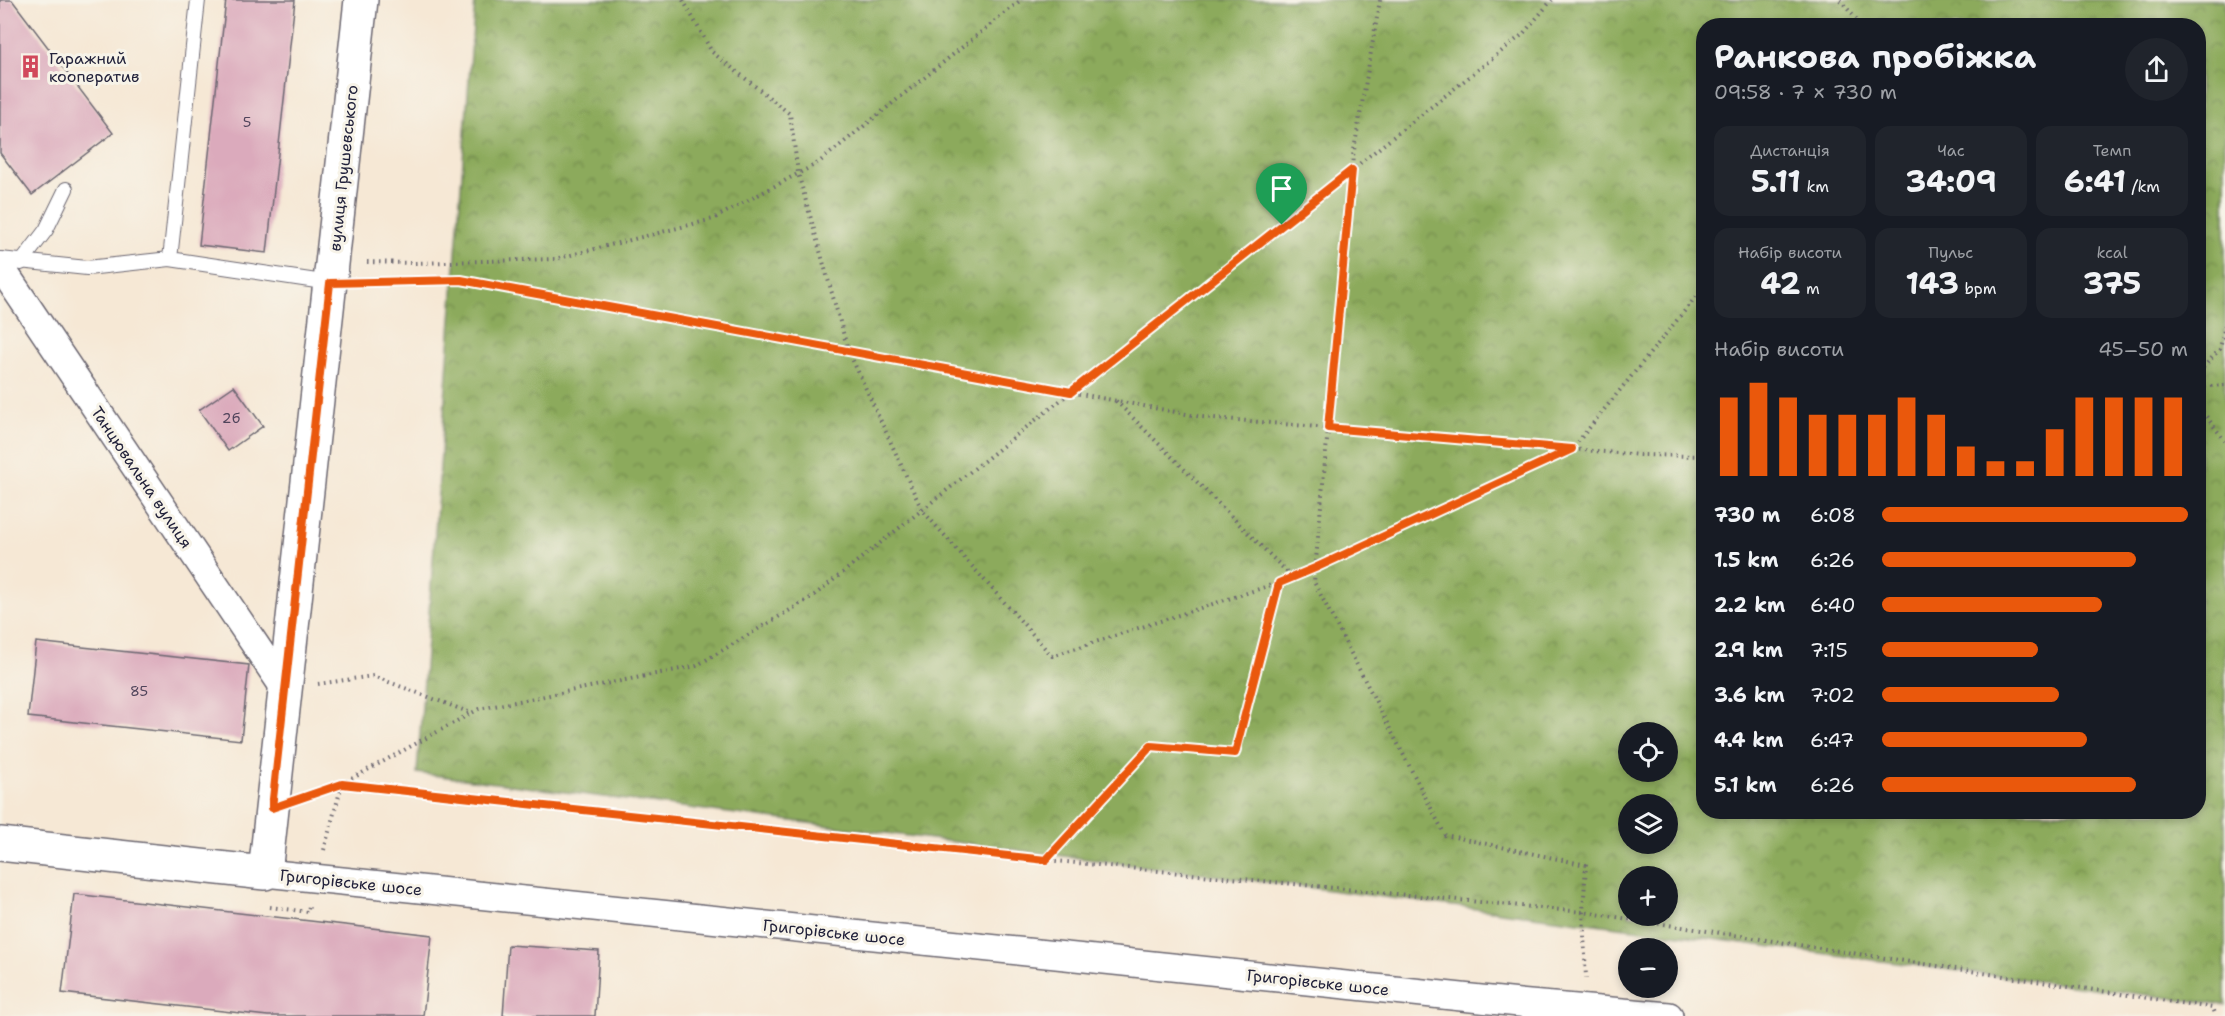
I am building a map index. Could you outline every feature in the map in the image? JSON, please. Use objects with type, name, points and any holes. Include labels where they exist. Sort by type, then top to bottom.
[{"type":"street","name":"вулиця Грушевського","points":[[265,873],[361,0]]},
{"type":"street","name":"Танцювальна вулиця","points":[[10,264],[285,689]]},
{"type":"street","name":"Григорівське шосе","points":[[0,844],[1518,1003],[1669,1016]]},
{"type":"lane","points":[[171,259],[198,0]]},
{"type":"lane","points":[[10,264],[46,230],[66,189]]},
{"type":"lane","points":[[0,259],[10,264],[87,268],[171,259],[331,272]]},
{"type":"path","points":[[682,0],[712,52],[790,114],[798,173],[848,350],[922,510],[1052,656],[1293,578],[1572,449],[1696,297]]},
{"type":"path","points":[[331,272],[414,263],[555,260],[713,219],[818,162],[1021,0]]},
{"type":"path","points":[[1380,0],[1352,170],[1314,582],[1445,835],[1586,865],[1583,912],[1586,982]]},
{"type":"path","points":[[272,808],[342,784],[479,709],[696,666],[812,597],[1522,35],[1552,0]]},
{"type":"path","points":[[1840,0],[1856,18]]},
{"type":"path","points":[[331,272],[461,280],[1202,417],[1640,455],[1696,456]]},
{"type":"path","points":[[2206,364],[2220,349],[2225,325]]},
{"type":"path","points":[[2206,386],[2225,384]]},
{"type":"path","points":[[1116,400],[1293,578]]},
{"type":"path","points":[[2206,416],[2225,441]]},
{"type":"path","points":[[1046,860],[1151,746],[1235,753],[1279,583]]},
{"type":"path","points":[[285,689],[373,676],[471,713]]},
{"type":"path","points":[[342,784],[1046,860],[1583,912],[2213,1008],[2216,1016]]},
{"type":"green space","points":[[475,0],[2225,0],[2225,1005],[417,773]]},
{"type":"building","name":"Гаражний кооператив","points":[[0,0],[12,0],[113,133],[32,195],[0,153]]},
{"type":"building","points":[[226,0],[295,0],[267,253],[199,245]]},
{"type":"building","points":[[234,386],[263,426],[228,451],[199,410]]},
{"type":"building","points":[[36,642],[249,665],[241,740],[28,717]]},
{"type":"building","points":[[74,894],[432,935],[423,1016],[268,1016],[62,993]]},
{"type":"building","points":[[508,945],[599,951],[595,1016],[503,1016]]},
{"type":"place","name":"Гаражний кооператив","points":[[31,67]]},
{"type":"route","points":[[1352,170],[1328,428],[1572,449],[1279,583],[1235,753],[1151,746],[1046,860],[342,784],[272,808],[330,283],[461,280],[651,313],[1071,392],[1282,225],[1352,170]]}]
